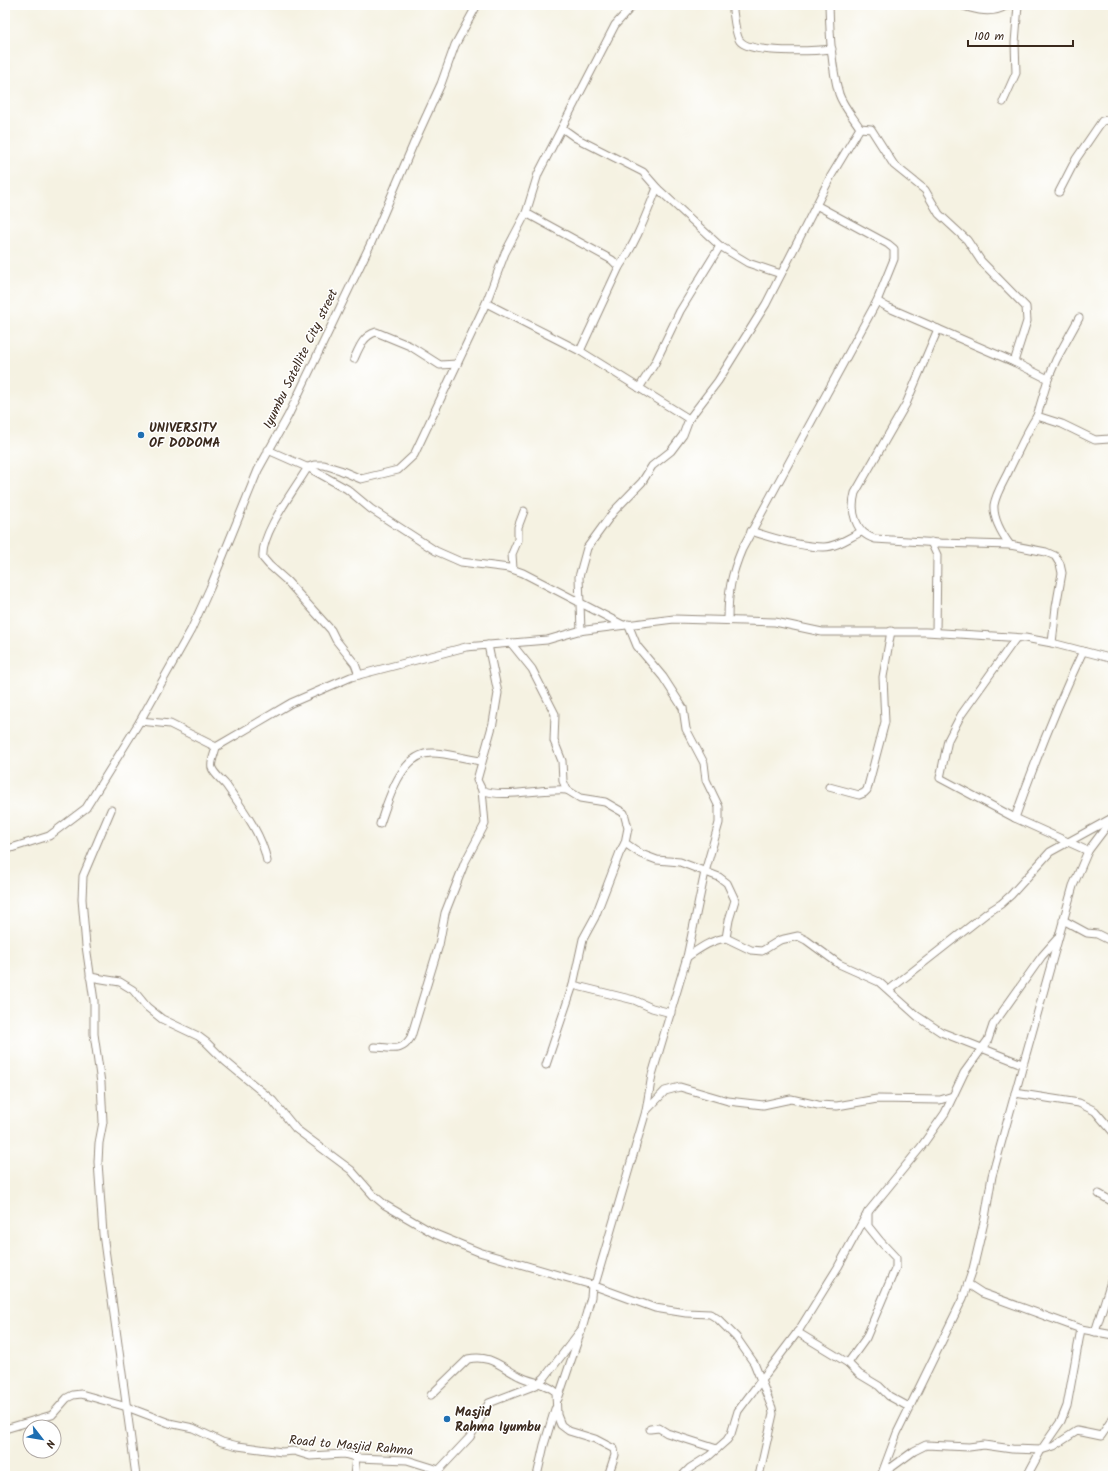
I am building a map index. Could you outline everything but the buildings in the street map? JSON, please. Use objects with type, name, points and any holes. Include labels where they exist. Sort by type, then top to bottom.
[{"type":"street","name":"Iyumbu Satellite City street","points":[[5,850],[49,836],[86,808],[140,721],[191,630],[268,450],[288,416],[372,241],[441,84],[455,45],[477,5]]},
{"type":"street","points":[[359,675],[355,664],[336,640],[331,630],[287,581],[263,558],[264,544],[280,512],[308,467],[314,465],[324,465],[361,479],[398,470],[414,456],[486,303],[505,253],[526,212],[538,174],[615,25],[633,5]]},
{"type":"street","points":[[732,5],[739,41],[745,46],[814,52],[832,49]]},
{"type":"street","points":[[829,5],[832,49],[840,95],[860,128]]},
{"type":"street","points":[[960,5],[981,12],[1000,10],[1007,5]]},
{"type":"street","points":[[1003,102],[1016,73],[1017,55],[1015,43],[1018,5]]},
{"type":"street","points":[[1059,192],[1076,159],[1102,121],[1113,119]]},
{"type":"street","points":[[562,128],[576,138],[643,172],[657,188],[720,246],[748,263],[781,274]]},
{"type":"street","points":[[581,631],[579,577],[587,548],[614,512],[642,482],[652,466],[670,451],[683,435],[689,419],[722,374],[766,304],[816,205],[860,128]]},
{"type":"street","points":[[860,128],[871,129],[876,134],[894,165],[925,190],[939,214],[967,240],[981,261],[1026,307],[1027,321],[1014,362]]},
{"type":"street","points":[[580,351],[619,267],[628,255],[657,188]]},
{"type":"street","points":[[728,620],[728,592],[734,567],[751,531],[877,301],[894,259],[894,249],[888,244],[816,205]]},
{"type":"street","points":[[526,212],[612,260],[619,267]]},
{"type":"street","points":[[639,388],[655,363],[680,310],[720,246]]},
{"type":"street","points":[[877,301],[1014,362],[1048,379]]},
{"type":"street","points":[[486,303],[580,351],[689,419]]},
{"type":"street","points":[[1010,545],[1002,534],[995,515],[994,505],[999,490],[1025,435],[1037,416],[1048,379],[1056,360],[1079,318]]},
{"type":"street","points":[[938,329],[906,404],[855,493],[852,503],[855,519],[861,532],[866,536],[875,539],[1010,545],[1046,552],[1055,556],[1060,564],[1062,573],[1052,643]]},
{"type":"street","points":[[354,359],[363,340],[370,334],[376,332],[410,346],[440,365],[457,364]]},
{"type":"street","points":[[1037,416],[1062,424],[1095,440],[1109,440],[1113,437]]},
{"type":"street","points":[[268,450],[308,467],[347,489],[371,509],[436,551],[461,562],[474,565],[496,566],[513,569],[626,625]]},
{"type":"street","points":[[513,569],[512,554],[518,540],[518,527],[524,511]]},
{"type":"street","points":[[751,531],[780,540],[824,547],[836,544],[861,532]]},
{"type":"street","points":[[931,542],[937,555],[936,632]]},
{"type":"street","points":[[267,861],[265,848],[248,818],[226,786],[212,770],[211,766],[216,748],[291,702],[359,675],[451,650],[546,640],[581,631],[674,619],[775,622],[822,632],[936,632],[1016,638],[1052,643],[1113,659]]},
{"type":"street","name":"Road to Masjid Rahma","points":[[5,1429],[52,1415],[67,1398],[77,1394],[127,1407],[169,1423],[193,1428],[222,1442],[238,1446],[282,1452],[294,1451],[310,1456],[344,1454],[356,1457],[407,1460],[439,1470],[470,1437],[490,1403],[520,1392],[539,1382],[545,1377],[582,1329],[591,1297],[592,1285],[596,1281],[646,1111],[652,1075],[687,957],[706,872],[719,823],[719,807],[706,780],[704,763],[686,729],[683,708],[663,677],[637,646],[626,625]]},
{"type":"street","points":[[829,787],[859,795],[867,790],[885,722],[883,677],[891,632]]},
{"type":"street","points":[[1016,638],[961,715],[948,740],[940,778],[1015,818],[1088,852]]},
{"type":"street","points":[[511,643],[532,668],[555,714],[554,742],[562,761],[563,781],[566,790]]},
{"type":"street","points":[[374,1047],[398,1049],[406,1045],[411,1037],[439,945],[446,913],[464,862],[485,824],[482,790],[477,780],[481,761],[493,723],[498,693],[488,645]]},
{"type":"street","points":[[1015,818],[1037,754],[1056,706],[1083,651]]},
{"type":"street","points":[[140,721],[170,724],[216,748]]},
{"type":"street","points":[[380,824],[393,786],[412,759],[431,753],[481,761]]},
{"type":"street","points":[[482,790],[491,794],[552,789],[566,790],[580,798],[605,802],[624,812],[628,828],[625,843],[594,917],[583,939],[572,985],[546,1065]]},
{"type":"street","points":[[111,810],[83,876],[82,899],[94,1001],[94,1034],[101,1082],[103,1122],[99,1143],[98,1162],[103,1234],[120,1372],[127,1407],[136,1476]]},
{"type":"street","points":[[889,990],[1001,904],[1050,852],[1113,818]]},
{"type":"street","points":[[881,1475],[897,1432],[960,1305],[968,1284],[985,1218],[992,1176],[1022,1064],[1073,886],[1088,852],[1113,818]]},
{"type":"street","points":[[625,843],[641,854],[657,860],[680,862],[719,877],[727,883],[735,900],[729,920],[726,938]]},
{"type":"street","points":[[1063,920],[1087,932],[1097,934],[1113,942]]},
{"type":"street","points":[[687,957],[718,939],[726,938],[751,950],[762,951],[780,940],[798,936],[806,940],[839,964],[872,978],[889,990],[905,1006],[925,1022],[944,1034],[1022,1064]]},
{"type":"street","points":[[682,1476],[690,1468],[717,1449],[731,1434],[738,1411],[797,1332],[838,1267],[868,1212],[921,1147],[945,1113],[964,1073],[988,1040],[993,1025],[1042,956],[1059,937]]},
{"type":"street","points":[[90,977],[120,982],[133,990],[147,1007],[162,1019],[198,1036],[225,1061],[273,1101],[296,1129],[351,1170],[366,1189],[385,1204],[435,1234],[479,1252],[592,1285],[655,1308],[686,1313],[710,1314],[718,1319],[739,1341],[754,1363],[762,1380],[773,1414],[759,1476]]},
{"type":"street","points":[[572,985],[634,1000],[671,1014]]},
{"type":"street","points":[[646,1111],[665,1091],[680,1087],[728,1101],[763,1105],[791,1099],[818,1105],[837,1106],[877,1099],[940,1100],[953,1096]]},
{"type":"street","points":[[1015,1093],[1078,1103],[1095,1111],[1112,1130]]},
{"type":"street","points":[[1099,1194],[1113,1202]]},
{"type":"street","points":[[848,1363],[866,1338],[896,1267],[896,1258],[868,1226],[868,1212]]},
{"type":"street","points":[[1094,1332],[1113,1275]]},
{"type":"street","points":[[968,1284],[982,1293],[1081,1329],[1113,1335]]},
{"type":"street","points":[[537,1476],[544,1445],[557,1402],[582,1329]]},
{"type":"street","points":[[1027,1476],[1041,1450],[1061,1421],[1067,1406],[1081,1329]]},
{"type":"street","points":[[797,1332],[848,1363],[859,1374],[879,1386],[889,1396],[909,1407]]},
{"type":"street","points":[[431,1395],[468,1359],[486,1358],[502,1365],[519,1376],[539,1382],[556,1392],[557,1414],[561,1426],[569,1431],[595,1439],[614,1449],[615,1455],[608,1476]]},
{"type":"street","points":[[881,1475],[914,1451],[926,1445],[969,1447],[984,1445],[1012,1449],[1041,1450],[1054,1446],[1077,1431],[1101,1436],[1113,1418]]},
{"type":"street","points":[[650,1429],[659,1428],[667,1433],[717,1449]]},
{"type":"street","points":[[354,1476],[356,1457]]},
{"type":"place","name":"UNIVERSITY OF DODOMA","points":[[141,435]]},
{"type":"place","name":"Masjid Rahma Iyumbu","points":[[447,1419]]}]
